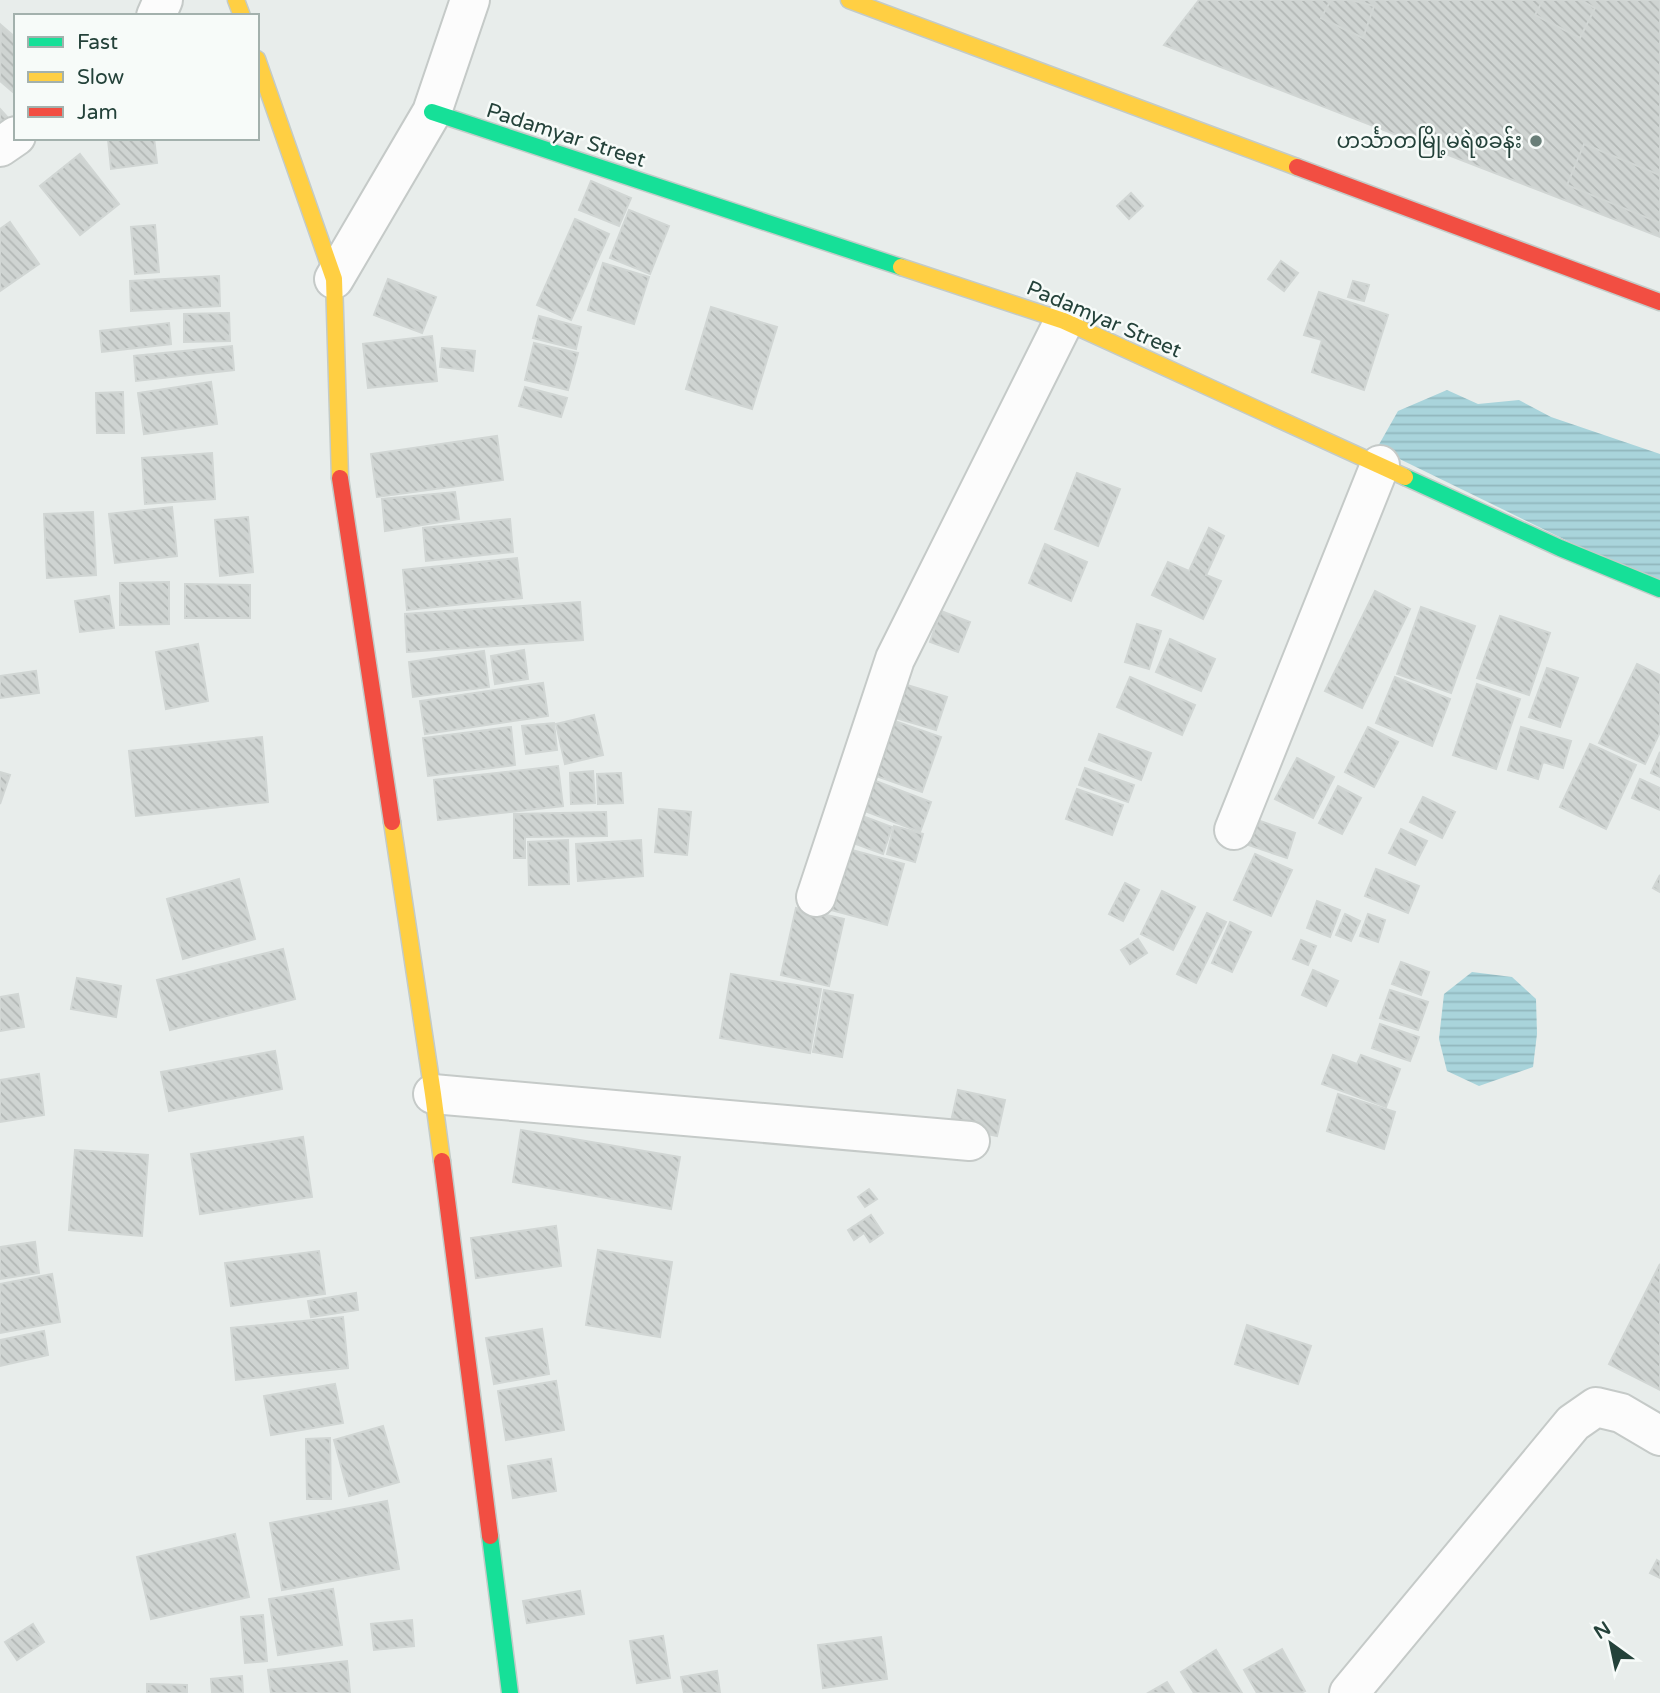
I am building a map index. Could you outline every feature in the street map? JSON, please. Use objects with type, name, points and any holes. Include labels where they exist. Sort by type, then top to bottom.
[{"type":"street","points":[[334,279],[432,112],[470,0]]},
{"type":"street","points":[[849,0],[1660,302]]},
{"type":"street","points":[[259,65],[334,279],[340,482],[433,1094],[510,1693]]},
{"type":"street","name":"Padamyar Street","points":[[432,112],[1065,321],[1560,548],[1660,589]]},
{"type":"street","points":[[816,897],[895,659],[1065,321]]},
{"type":"street","points":[[1234,831],[1380,466]]},
{"type":"street","points":[[433,1094],[970,1141]]},
{"type":"street","points":[[1349,1693],[1573,1423],[1596,1407],[1621,1413],[1660,1436]]},
{"type":"water","points":[[1447,390],[1478,404],[1519,400],[1551,417],[1660,454],[1660,586],[1377,448],[1398,411]]},
{"type":"water","points":[[1472,972],[1512,977],[1536,999],[1537,1034],[1533,1067],[1479,1086],[1447,1071],[1439,1039],[1444,994]]},
{"type":"building","name":"ဟင်္သာတမြို့မရဲစခန်း","points":[[1199,0],[1660,0],[1660,237],[1164,45]]},
{"type":"building","points":[[1331,0],[1351,0],[1374,6],[1363,38],[1321,18]]},
{"type":"building","points":[[1543,0],[1580,0],[1595,8],[1580,38],[1535,15]]},
{"type":"building","points":[[1,25],[14,36],[14,93],[0,81]]},
{"type":"building","points":[[0,109],[9,119],[0,127]]},
{"type":"building","points":[[108,140],[154,140],[157,163],[111,169]]},
{"type":"building","points":[[1584,144],[1660,175],[1660,223],[1567,185]]},
{"type":"building","points":[[80,154],[119,204],[80,235],[40,186]]},
{"type":"building","points":[[591,181],[631,198],[619,226],[579,210]]},
{"type":"building","points":[[1131,193],[1143,206],[1129,219],[1117,206]]},
{"type":"building","points":[[629,210],[669,226],[650,274],[610,258]]},
{"type":"building","points":[[575,219],[609,234],[571,320],[537,305]]},
{"type":"building","points":[[10,222],[39,264],[0,291],[0,229]]},
{"type":"building","points":[[155,225],[159,272],[135,274],[131,227]]},
{"type":"building","points":[[1281,261],[1298,273],[1284,291],[1268,279]]},
{"type":"building","points":[[603,263],[649,277],[634,324],[588,310]]},
{"type":"building","points":[[219,276],[220,306],[131,311],[130,281]]},
{"type":"building","points":[[388,279],[436,297],[422,333],[374,315]]},
{"type":"building","points":[[1353,281],[1369,285],[1364,301],[1348,297]]},
{"type":"building","points":[[1319,292],[1388,315],[1364,390],[1312,372],[1322,340],[1304,335]]},
{"type":"building","points":[[711,307],[777,327],[752,409],[686,389]]},
{"type":"building","points":[[229,313],[230,341],[184,342],[184,314]]},
{"type":"building","points":[[539,316],[581,327],[576,349],[533,338]]},
{"type":"building","points":[[169,323],[171,344],[102,352],[100,331]]},
{"type":"building","points":[[432,336],[437,381],[368,388],[363,344]]},
{"type":"building","points":[[534,343],[578,353],[568,390],[525,380]]},
{"type":"building","points":[[232,346],[234,370],[136,381],[134,356]]},
{"type":"building","points":[[442,348],[475,351],[473,371],[440,367]]},
{"type":"building","points":[[211,382],[217,424],[144,434],[138,393]]},
{"type":"building","points":[[525,387],[567,398],[561,417],[519,406]]},
{"type":"building","points":[[123,392],[124,433],[97,433],[96,393]]},
{"type":"building","points":[[497,436],[503,480],[377,497],[371,454]]},
{"type":"building","points":[[212,453],[215,499],[145,504],[142,458]]},
{"type":"building","points":[[1077,473],[1120,489],[1098,546],[1055,529]]},
{"type":"building","points":[[455,492],[459,519],[385,531],[382,499]]},
{"type":"building","points":[[172,507],[177,556],[115,563],[109,514]]},
{"type":"building","points":[[93,512],[96,575],[47,578],[44,514]]},
{"type":"building","points":[[248,517],[253,572],[220,576],[215,520]]},
{"type":"building","points":[[510,519],[513,552],[426,561],[423,528]]},
{"type":"building","points":[[1209,528],[1224,536],[1206,575],[1221,581],[1203,619],[1152,595],[1168,562],[1189,571]]},
{"type":"building","points":[[1045,544],[1087,562],[1071,601],[1029,583]]},
{"type":"building","points":[[517,558],[522,598],[407,610],[403,570]]},
{"type":"building","points":[[169,582],[169,624],[120,625],[120,583]]},
{"type":"building","points":[[185,584],[250,585],[250,618],[185,618]]},
{"type":"building","points":[[1375,591],[1410,609],[1362,708],[1325,691]]},
{"type":"building","points":[[109,596],[114,628],[80,632],[75,601]]},
{"type":"building","points":[[580,602],[583,640],[407,652],[405,614]]},
{"type":"building","points":[[1421,607],[1475,626],[1451,693],[1397,674]]},
{"type":"building","points":[[941,611],[970,622],[958,652],[930,642]]},
{"type":"building","points":[[1500,616],[1550,633],[1529,695],[1477,678]]},
{"type":"building","points":[[1137,624],[1161,631],[1149,669],[1125,662]]},
{"type":"building","points":[[1170,639],[1215,659],[1201,691],[1156,672]]},
{"type":"building","points":[[198,644],[208,701],[166,709],[156,652]]},
{"type":"building","points":[[524,650],[528,679],[495,684],[491,656]]},
{"type":"building","points":[[484,651],[489,687],[413,697],[409,662]]},
{"type":"building","points":[[1637,664],[1660,675],[1660,732],[1645,764],[1599,743]]},
{"type":"building","points":[[1547,668],[1578,678],[1560,727],[1529,717]]},
{"type":"building","points":[[36,671],[39,693],[0,698],[0,676]]},
{"type":"building","points":[[1130,677],[1195,705],[1182,735],[1117,707]]},
{"type":"building","points":[[1395,677],[1450,699],[1432,746],[1376,723]]},
{"type":"building","points":[[543,683],[548,716],[425,734],[420,701]]},
{"type":"building","points":[[1477,684],[1520,699],[1496,769],[1453,755]]},
{"type":"building","points":[[907,685],[947,697],[936,730],[896,718]]},
{"type":"building","points":[[594,715],[603,755],[565,764],[556,724]]},
{"type":"building","points":[[889,719],[941,737],[922,792],[870,774]]},
{"type":"building","points":[[554,723],[557,750],[526,754],[522,726]]},
{"type":"building","points":[[511,727],[515,765],[428,776],[423,738]]},
{"type":"building","points":[[1368,727],[1398,742],[1374,787],[1345,772]]},
{"type":"building","points":[[1521,727],[1571,741],[1563,768],[1543,762],[1538,779],[1508,770]]},
{"type":"building","points":[[1099,734],[1151,753],[1141,780],[1089,760]]},
{"type":"building","points":[[262,737],[268,802],[136,816],[129,751]]},
{"type":"building","points":[[1590,744],[1636,765],[1606,829],[1560,807]]},
{"type":"building","points":[[1660,752],[1660,777],[1651,773]]},
{"type":"building","points":[[1297,758],[1334,777],[1313,818],[1275,799]]},
{"type":"building","points":[[558,766],[563,806],[438,820],[434,780]]},
{"type":"building","points":[[1085,768],[1134,785],[1128,802],[1079,785]]},
{"type":"building","points":[[593,771],[595,803],[571,804],[570,773]]},
{"type":"building","points":[[0,772],[10,775],[0,804]]},
{"type":"building","points":[[621,773],[623,803],[598,804],[597,774]]},
{"type":"building","points":[[1640,779],[1660,788],[1660,810],[1632,798]]},
{"type":"building","points":[[873,780],[931,802],[920,832],[862,810]]},
{"type":"building","points":[[1338,786],[1361,798],[1342,834],[1319,823]]},
{"type":"building","points":[[1077,789],[1123,805],[1112,835],[1066,819]]},
{"type":"building","points":[[1423,797],[1455,812],[1442,838],[1410,822]]},
{"type":"building","points":[[659,809],[691,812],[687,855],[655,852]]},
{"type":"building","points":[[606,812],[607,836],[525,837],[525,858],[514,858],[514,814]]},
{"type":"building","points":[[852,812],[892,827],[883,854],[842,839]]},
{"type":"building","points":[[1257,820],[1295,833],[1287,858],[1248,845]]},
{"type":"building","points":[[894,826],[923,834],[915,862],[887,854]]},
{"type":"building","points":[[1401,829],[1427,841],[1415,865],[1389,853]]},
{"type":"building","points":[[568,840],[569,884],[529,885],[528,842]]},
{"type":"building","points":[[641,840],[643,876],[578,881],[576,844]]},
{"type":"building","points":[[837,846],[904,864],[887,925],[820,907]]},
{"type":"building","points":[[1255,854],[1292,870],[1271,916],[1234,900]]},
{"type":"building","points":[[1376,869],[1419,886],[1408,913],[1365,896]]},
{"type":"building","points":[[1660,875],[1660,892],[1653,888]]},
{"type":"building","points":[[239,879],[255,939],[183,959],[167,899]]},
{"type":"building","points":[[1125,883],[1139,890],[1123,921],[1109,914]]},
{"type":"building","points":[[1162,891],[1195,907],[1173,950],[1141,934]]},
{"type":"building","points":[[1317,901],[1340,910],[1330,937],[1307,928]]},
{"type":"building","points":[[796,908],[844,919],[829,986],[781,975]]},
{"type":"building","points":[[1207,913],[1226,922],[1196,983],[1177,974]]},
{"type":"building","points":[[1345,914],[1360,921],[1351,941],[1336,935]]},
{"type":"building","points":[[1368,914],[1385,920],[1378,942],[1360,936]]},
{"type":"building","points":[[1230,922],[1251,932],[1232,972],[1212,963]]},
{"type":"building","points":[[1138,939],[1147,953],[1130,964],[1121,950]]},
{"type":"building","points":[[1301,940],[1316,946],[1308,965],[1293,959]]},
{"type":"building","points":[[283,949],[295,999],[170,1030],[157,980]]},
{"type":"building","points":[[1401,962],[1429,972],[1421,995],[1392,984]]},
{"type":"building","points":[[1313,970],[1338,981],[1326,1006],[1302,995]]},
{"type":"building","points":[[731,974],[821,989],[810,1053],[720,1038]]},
{"type":"building","points":[[77,978],[121,986],[116,1017],[71,1009]]},
{"type":"building","points":[[824,990],[853,995],[842,1057],[813,1052]]},
{"type":"building","points":[[1390,990],[1428,1002],[1418,1030],[1380,1018]]},
{"type":"building","points":[[18,994],[24,1027],[0,1031],[0,997]]},
{"type":"building","points":[[1380,1024],[1419,1037],[1410,1061],[1372,1048]]},
{"type":"building","points":[[275,1051],[282,1089],[169,1111],[161,1072]]},
{"type":"building","points":[[1333,1055],[1357,1064],[1361,1055],[1400,1069],[1386,1107],[1322,1084]]},
{"type":"building","points":[[39,1074],[44,1115],[0,1122],[0,1080]]},
{"type":"building","points":[[958,1090],[1005,1100],[997,1136],[950,1126]]},
{"type":"building","points":[[1338,1094],[1395,1112],[1384,1149],[1327,1131]]},
{"type":"building","points":[[521,1130],[680,1157],[671,1209],[513,1182]]},
{"type":"building","points":[[303,1137],[312,1197],[200,1214],[191,1154]]},
{"type":"building","points":[[75,1150],[148,1155],[142,1236],[69,1230]]},
{"type":"building","points":[[869,1189],[877,1199],[865,1207],[858,1197]]},
{"type":"building","points":[[871,1215],[883,1233],[870,1242],[864,1233],[854,1240],[848,1230]]},
{"type":"building","points":[[556,1226],[561,1266],[476,1278],[471,1238]]},
{"type":"building","points":[[35,1242],[39,1273],[0,1279],[0,1247]]},
{"type":"building","points":[[598,1250],[672,1262],[660,1337],[586,1325]]},
{"type":"building","points":[[319,1251],[325,1294],[231,1306],[225,1263]]},
{"type":"building","points":[[1660,1264],[1660,1390],[1609,1364]]},
{"type":"building","points":[[52,1274],[60,1322],[0,1333],[0,1284]]},
{"type":"building","points":[[356,1293],[358,1310],[311,1317],[308,1301]]},
{"type":"building","points":[[343,1317],[348,1368],[236,1380],[231,1328]]},
{"type":"building","points":[[1247,1325],[1311,1346],[1298,1384],[1235,1364]]},
{"type":"building","points":[[542,1329],[549,1374],[494,1384],[486,1338]]},
{"type":"building","points":[[44,1331],[48,1355],[0,1366],[0,1340]]},
{"type":"building","points":[[556,1381],[564,1430],[506,1440],[498,1391]]},
{"type":"building","points":[[335,1384],[343,1423],[271,1435],[264,1396]]},
{"type":"building","points":[[383,1426],[399,1482],[349,1496],[334,1440]]},
{"type":"building","points":[[330,1438],[331,1499],[307,1499],[306,1439]]},
{"type":"building","points":[[551,1459],[556,1491],[513,1498],[508,1466]]},
{"type":"building","points":[[387,1501],[399,1569],[282,1590],[270,1523]]},
{"type":"building","points":[[235,1534],[249,1597],[151,1619],[137,1557]]},
{"type":"building","points":[[1657,1560],[1660,1562],[1660,1578],[1650,1573]]},
{"type":"building","points":[[333,1589],[342,1645],[278,1655],[269,1599]]},
{"type":"building","points":[[580,1591],[584,1614],[527,1623],[523,1601]]},
{"type":"building","points":[[263,1615],[267,1661],[245,1663],[241,1617]]},
{"type":"building","points":[[412,1620],[414,1646],[374,1650],[371,1624]]},
{"type":"building","points":[[33,1624],[44,1642],[17,1660],[5,1642]]},
{"type":"building","points":[[663,1636],[670,1678],[637,1683],[630,1641]]},
{"type":"building","points":[[881,1637],[887,1679],[823,1688],[818,1645]]},
{"type":"building","points":[[1282,1649],[1305,1691],[1257,1693],[1244,1670]]},
{"type":"building","points":[[1216,1650],[1242,1693],[1194,1693],[1181,1672]]},
{"type":"building","points":[[347,1661],[350,1693],[271,1693],[268,1670]]},
{"type":"building","points":[[717,1671],[720,1693],[684,1693],[681,1677]]},
{"type":"building","points":[[242,1676],[243,1693],[212,1693],[211,1679]]},
{"type":"building","points":[[1167,1682],[1174,1693],[1148,1693]]},
{"type":"building","points":[[147,1684],[187,1685],[187,1693],[147,1693]]},
{"type":"traffic: fast","points":[[432,112],[901,267]]},
{"type":"traffic: fast","points":[[1405,477],[1560,548],[1660,589]]},
{"type":"traffic: fast","points":[[490,1536],[510,1693]]},
{"type":"traffic: slow","points":[[236,0],[241,14]]},
{"type":"traffic: slow","points":[[849,0],[1297,167]]},
{"type":"traffic: slow","points":[[259,65],[334,279],[340,478]]},
{"type":"traffic: slow","points":[[901,267],[1064,321],[1405,477]]},
{"type":"traffic: slow","points":[[392,822],[442,1161]]},
{"type":"traffic: jam","points":[[1297,167],[1660,302]]},
{"type":"traffic: jam","points":[[340,478],[392,822]]},
{"type":"traffic: jam","points":[[442,1161],[490,1536]]},
{"type":"place","name":"ဟင်္သာတမြို့မရဲစခန်း","points":[[1536,141]]}]
